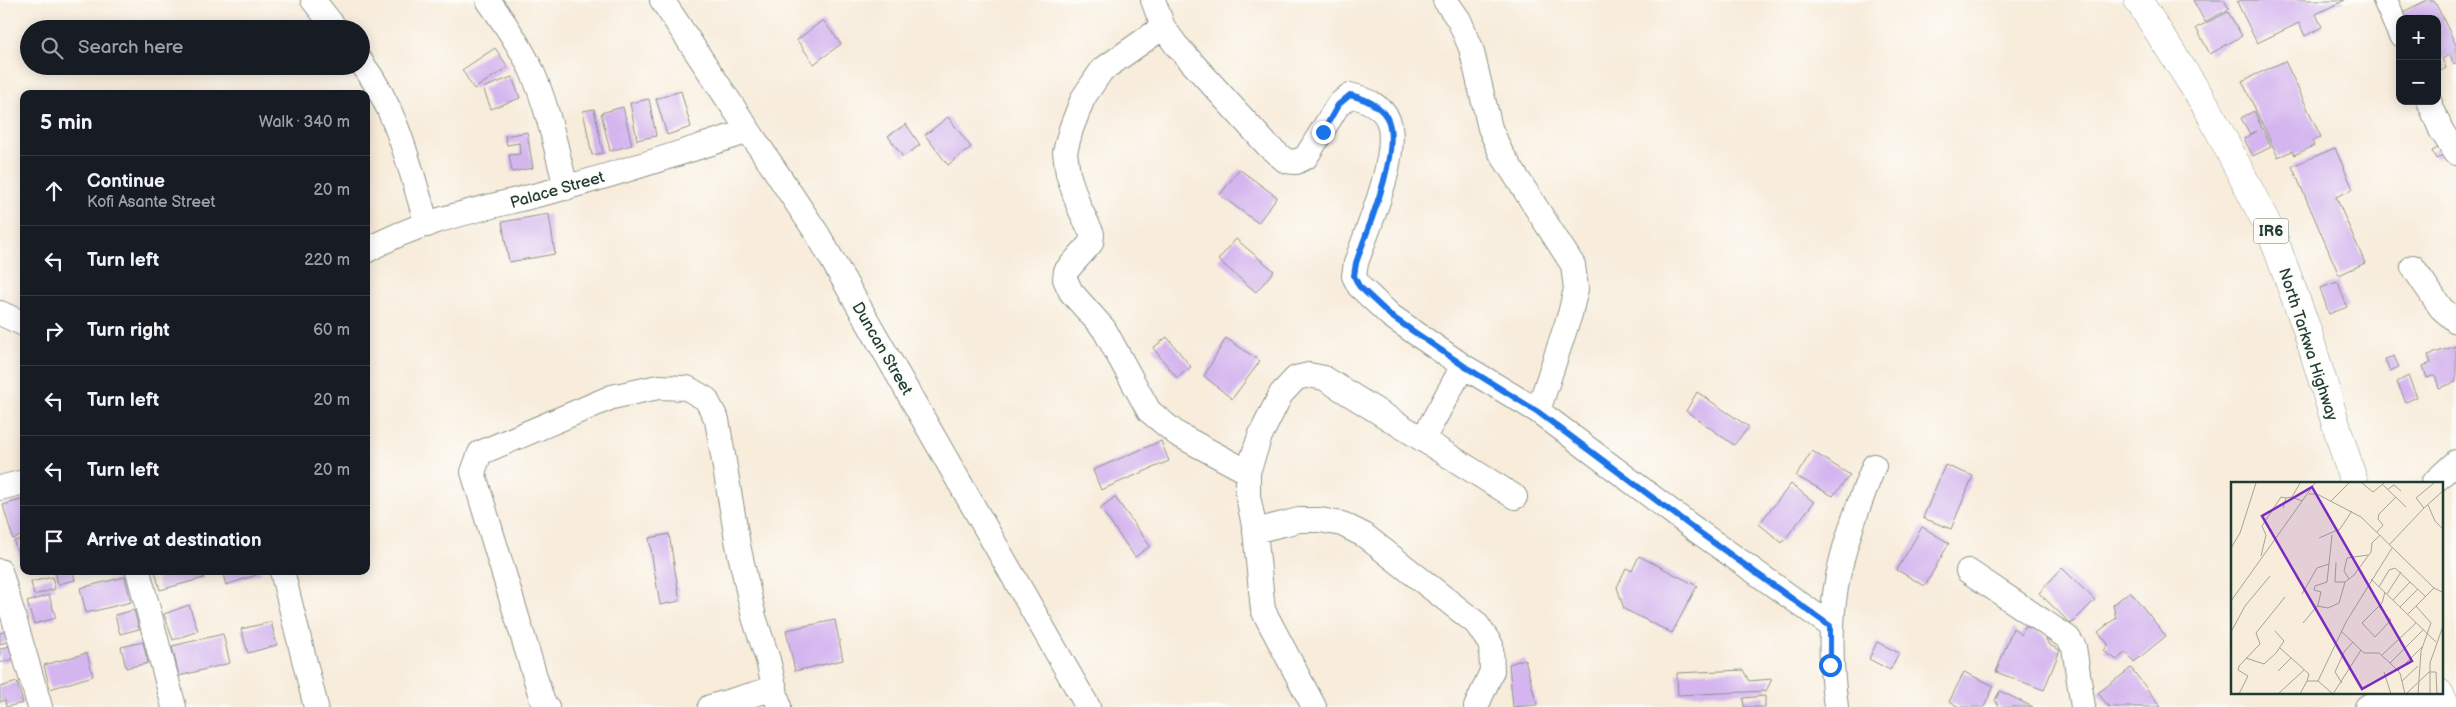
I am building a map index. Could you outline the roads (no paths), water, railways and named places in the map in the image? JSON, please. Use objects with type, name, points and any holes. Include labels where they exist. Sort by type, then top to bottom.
[{"type":"main road","name":"North Tarkwa Highway","points":[[2138,0],[2208,109],[2272,234],[2306,326],[2354,482]]},
{"type":"street","points":[[313,0],[329,20]]},
{"type":"street","points":[[488,0],[513,36],[531,69],[546,108],[566,188]]},
{"type":"street","name":"Duncan Street","points":[[662,0],[818,235],[1088,707]]},
{"type":"street","points":[[1153,0],[1163,27],[1176,45],[1268,146],[1286,161],[1296,162],[1306,157],[1338,105],[1350,95],[1368,99],[1383,113],[1390,125],[1386,172],[1356,263],[1354,276],[1359,286],[1391,316],[1464,366],[1538,412],[1696,530],[1830,626]]},
{"type":"street","points":[[1446,0],[1459,20],[1471,48],[1490,128],[1501,153],[1573,266],[1576,289],[1570,314],[1538,412]]},
{"type":"street","points":[[2385,0],[2396,25]]},
{"type":"street","points":[[1163,27],[1102,70],[1092,83],[1074,122],[1065,152],[1068,174],[1079,207],[1092,234],[1091,243],[1066,271],[1065,280],[1071,292],[1104,329],[1149,411],[1177,434],[1248,472]]},
{"type":"street","points":[[370,73],[395,121],[427,225]]},
{"type":"street","points":[[2431,105],[2441,130],[2456,153]]},
{"type":"street","name":"Palace Street","points":[[370,248],[380,242],[427,225],[566,188],[749,131]]},
{"type":"street","points":[[2413,267],[2441,308],[2456,321]]},
{"type":"street","points":[[0,313],[20,322]]},
{"type":"street","points":[[1423,439],[1464,366]]},
{"type":"street","points":[[1314,707],[1263,610],[1255,531],[1248,496],[1248,472],[1260,436],[1281,394],[1296,378],[1309,375],[1324,378],[1515,497]]},
{"type":"street","points":[[547,707],[544,703],[472,472],[480,453],[612,397],[658,387],[687,388],[706,399],[717,420],[750,599],[777,697],[710,707]]},
{"type":"street","points":[[2434,482],[2456,462]]},
{"type":"street","points":[[1836,707],[1830,665],[1830,626],[1837,574],[1854,516],[1874,466]]},
{"type":"street","points":[[0,488],[20,483]]},
{"type":"street","points":[[1255,531],[1298,520],[1320,520],[1342,524],[1364,534],[1476,623],[1491,645],[1492,671],[1476,707]]},
{"type":"street","points":[[0,571],[40,707]]},
{"type":"street","points":[[1968,571],[2068,638],[2074,647],[2083,707]]},
{"type":"street","points":[[139,575],[174,707]]},
{"type":"street","points":[[283,575],[316,707]]},
{"type":"street","points":[[2356,707],[2367,694]]},
{"type":"street","points":[[2367,707],[2372,704],[2443,701]]}]
